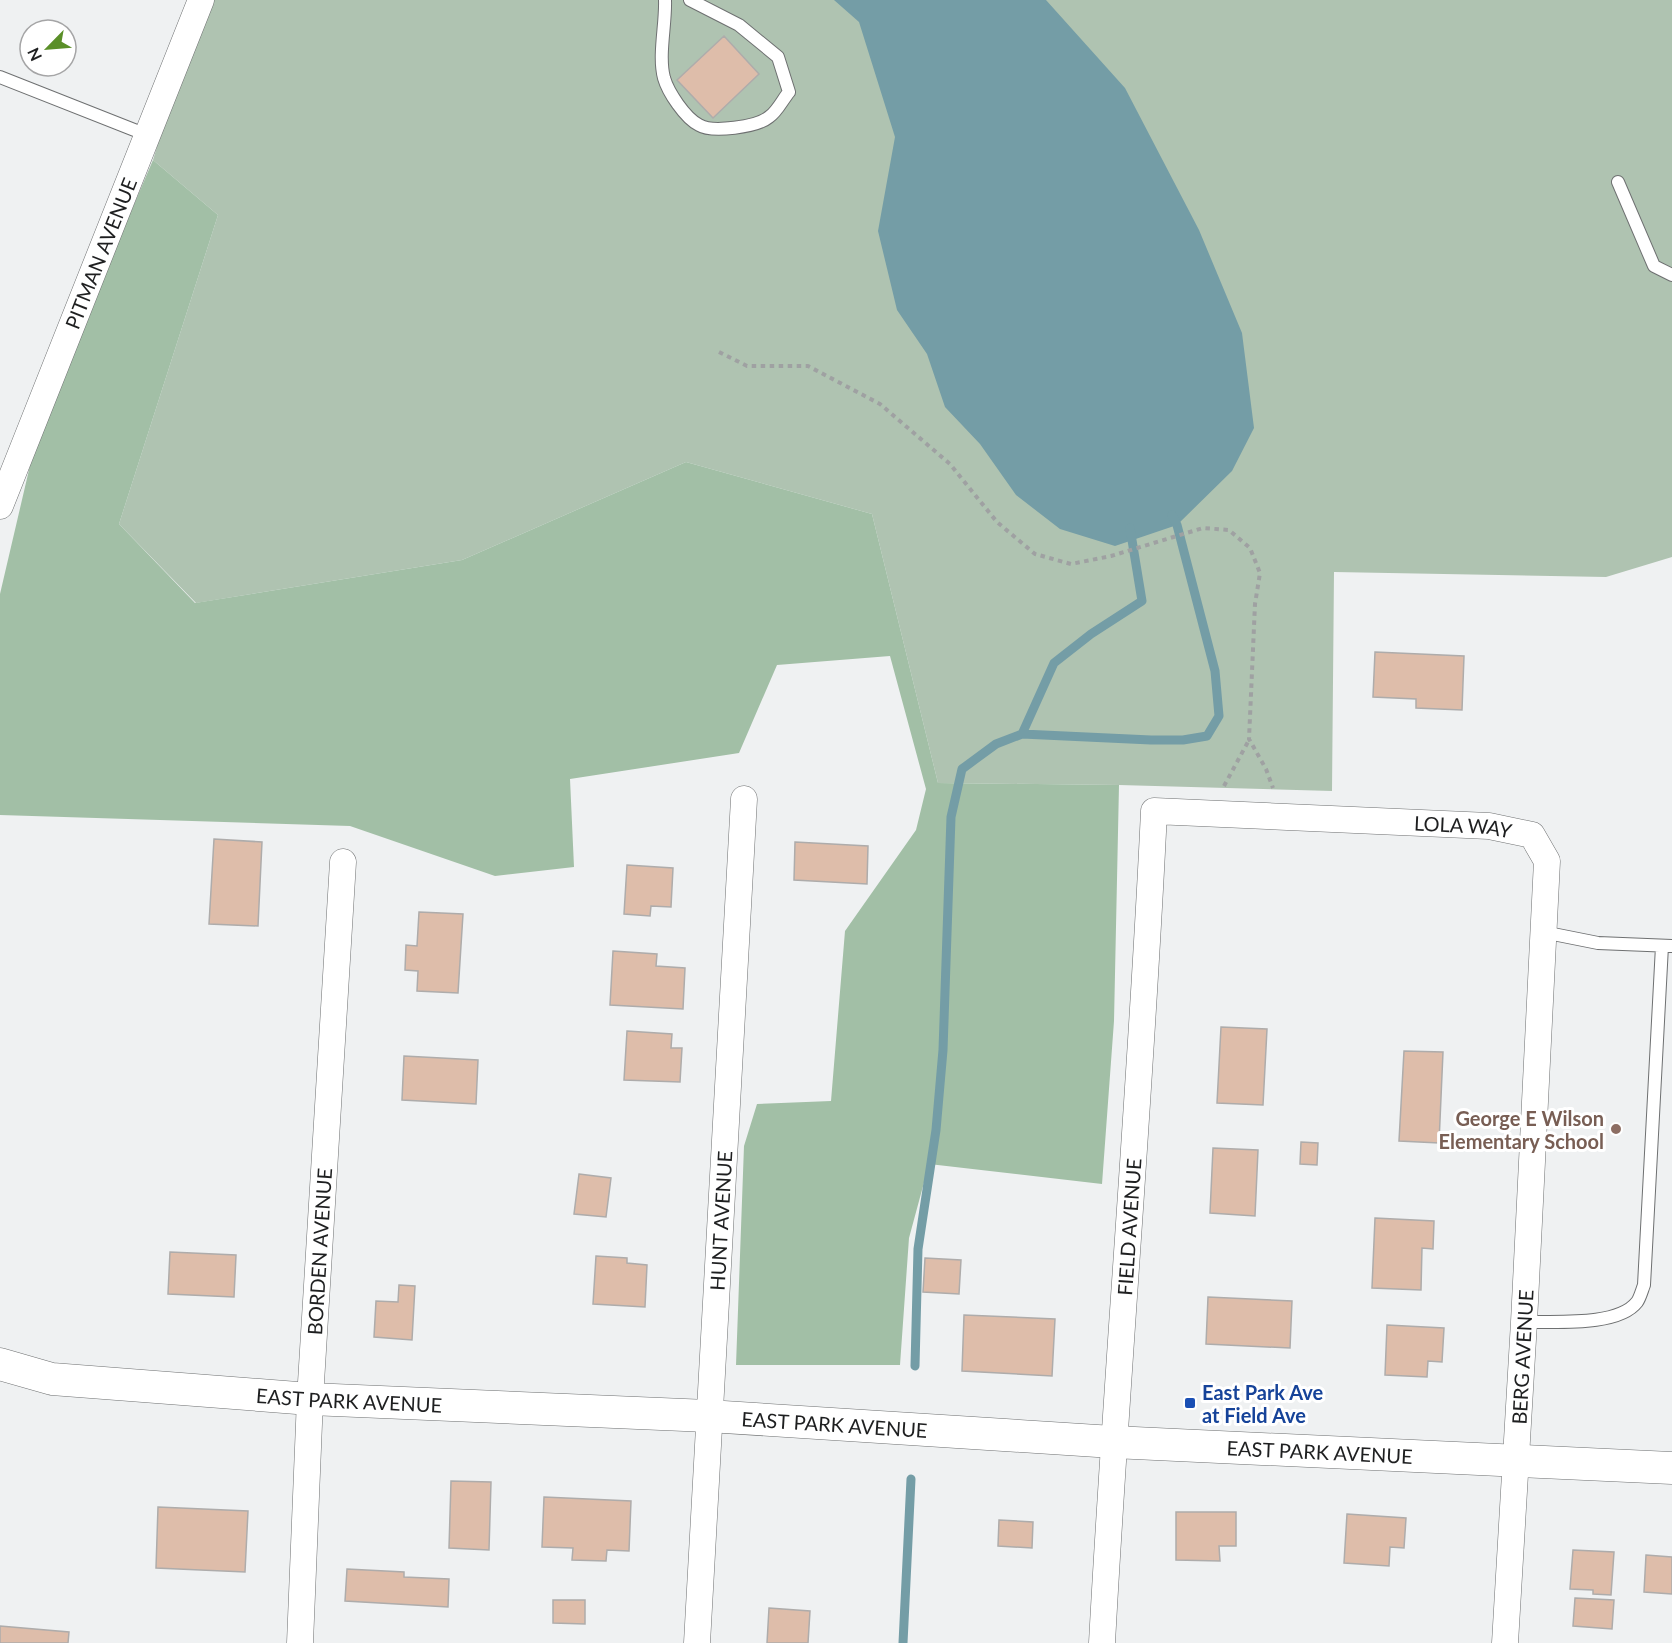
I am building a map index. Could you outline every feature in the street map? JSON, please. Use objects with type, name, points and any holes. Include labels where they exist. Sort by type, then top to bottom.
[{"type":"street","name":"PITMAN AVENUE","points":[[0,506],[201,0]]},
{"type":"street","name":"HUNT AVENUE","points":[[697,1643],[744,799]]},
{"type":"street","name":"LOLA WAY","points":[[1154,811],[1489,826],[1532,835],[1547,861],[1537,1071]]},
{"type":"street","name":"FIELD AVENUE","points":[[1102,1643],[1113,1442],[1145,998],[1154,811]]},
{"type":"street","name":"BORDEN AVENUE","points":[[300,1643],[310,1400],[343,862]]},
{"type":"street","name":"BERG AVENUE","points":[[1505,1643],[1537,1071]]},
{"type":"street","name":"EAST PARK AVENUE","points":[[0,1364],[52,1380],[310,1400],[708,1416],[1113,1442],[1672,1468]]},
{"type":"lane","points":[[665,0],[664,78],[679,107],[699,126],[736,129],[769,118],[789,92],[778,57],[739,25],[690,0]]},
{"type":"lane","points":[[0,77],[147,135]]},
{"type":"lane","points":[[1618,182],[1654,266],[1672,275]]},
{"type":"lane","points":[[1524,1322],[1606,1320],[1623,1313],[1636,1303],[1644,1285],[1667,946],[1598,943],[1544,932]]},
{"type":"path","points":[[719,352],[747,366],[808,366],[880,404],[950,464],[997,522],[1035,554],[1071,564],[1112,556],[1203,528],[1228,530],[1250,548],[1260,573],[1255,604],[1249,739],[1210,814]]},
{"type":"path","points":[[1249,739],[1266,769],[1283,817]]},
{"type":"green space","points":[[201,0],[1672,0],[1672,557],[1606,577],[1334,572],[1332,791],[938,783],[872,514],[686,462],[462,560],[196,603],[119,524],[218,215],[153,160]]},
{"type":"green space","points":[[153,160],[218,215],[119,524],[195,603],[462,560],[686,462],[872,514],[938,783],[1119,785],[1114,1021],[1102,1184],[929,1164],[909,1238],[900,1365],[736,1365],[744,1146],[757,1104],[831,1101],[845,931],[916,830],[926,789],[890,656],[777,665],[739,753],[570,779],[574,867],[495,876],[350,826],[0,815],[0,594],[39,427]]},
{"type":"water","points":[[834,0],[1046,0],[1125,88],[1199,230],[1242,333],[1254,428],[1232,471],[1177,525],[1115,546],[1060,529],[1016,495],[980,444],[945,407],[927,354],[897,310],[878,231],[895,137],[859,22]]},
{"type":"building","points":[[724,36],[759,74],[713,118],[677,80]]},
{"type":"building","points":[[1375,652],[1464,656],[1462,710],[1416,708],[1416,699],[1373,697]]},
{"type":"building","points":[[214,839],[262,842],[258,926],[209,924]]},
{"type":"building","points":[[795,842],[868,846],[867,884],[794,880]]},
{"type":"building","points":[[627,865],[673,868],[671,907],[651,906],[650,916],[624,914]]},
{"type":"building","points":[[419,912],[463,914],[458,993],[417,991],[418,971],[405,970],[406,945],[417,946]]},
{"type":"building","points":[[613,951],[657,954],[656,966],[685,968],[683,1009],[610,1005]]},
{"type":"building","points":[[1221,1027],[1267,1029],[1263,1105],[1217,1103]]},
{"type":"building","points":[[627,1031],[672,1034],[671,1048],[682,1048],[680,1082],[624,1080]]},
{"type":"building","points":[[1404,1051],[1443,1052],[1439,1143],[1399,1141]]},
{"type":"building","points":[[404,1056],[478,1060],[476,1104],[402,1100]]},
{"type":"building","points":[[1301,1142],[1318,1143],[1317,1165],[1300,1164]]},
{"type":"building","points":[[1213,1148],[1258,1150],[1255,1216],[1210,1213]]},
{"type":"building","points":[[579,1174],[611,1178],[606,1217],[574,1214]]},
{"type":"building","points":[[1375,1218],[1434,1221],[1433,1249],[1422,1248],[1421,1290],[1372,1288]]},
{"type":"building","points":[[170,1252],[236,1255],[234,1297],[168,1294]]},
{"type":"building","points":[[596,1256],[627,1258],[627,1263],[647,1265],[645,1307],[593,1304]]},
{"type":"building","points":[[925,1258],[961,1260],[959,1294],[923,1292]]},
{"type":"building","points":[[399,1285],[415,1286],[412,1340],[374,1337],[376,1301],[398,1302]]},
{"type":"building","points":[[1208,1297],[1292,1301],[1290,1348],[1206,1344]]},
{"type":"building","points":[[964,1315],[1055,1319],[1052,1376],[962,1371]]},
{"type":"building","points":[[1387,1325],[1444,1328],[1442,1362],[1428,1361],[1427,1377],[1385,1375]]},
{"type":"building","points":[[451,1481],[491,1482],[489,1550],[449,1548]]},
{"type":"building","points":[[544,1497],[631,1501],[629,1551],[607,1550],[606,1561],[572,1560],[573,1548],[542,1547]]},
{"type":"building","points":[[158,1507],[248,1511],[245,1572],[156,1568]]},
{"type":"building","points":[[1176,1512],[1236,1512],[1236,1546],[1219,1546],[1220,1561],[1176,1560]]},
{"type":"building","points":[[1347,1514],[1406,1518],[1404,1548],[1390,1547],[1389,1566],[1344,1563]]},
{"type":"building","points":[[999,1520],[1033,1522],[1032,1548],[998,1546]]},
{"type":"building","points":[[1573,1550],[1614,1552],[1611,1595],[1593,1594],[1593,1590],[1570,1589]]},
{"type":"building","points":[[1646,1555],[1672,1557],[1672,1594],[1644,1592]]},
{"type":"building","points":[[347,1569],[404,1572],[404,1577],[449,1579],[448,1607],[345,1601]]},
{"type":"building","points":[[1575,1598],[1614,1600],[1612,1629],[1573,1626]]},
{"type":"building","points":[[553,1600],[585,1600],[585,1624],[553,1623]]},
{"type":"building","points":[[769,1608],[810,1611],[808,1643],[767,1643]]},
{"type":"building","points":[[0,1626],[69,1632],[68,1643],[0,1643]]},
{"type":"waterway","points":[[915,1366],[918,1249],[936,1130],[943,1050],[951,817],[962,769],[996,744],[1022,734],[1151,740],[1183,740],[1207,736],[1219,716],[1215,671],[1177,525],[1172,515]]},
{"type":"waterway","points":[[1022,734],[1054,663],[1091,634],[1142,601],[1130,528]]},
{"type":"waterway","points":[[903,1643],[911,1479]]},
{"type":"place","name":"George E Wilson Elementary School","points":[[1616,1129]]},
{"type":"place","name":"East Park Ave at Field Ave","points":[[1190,1403]]}]
